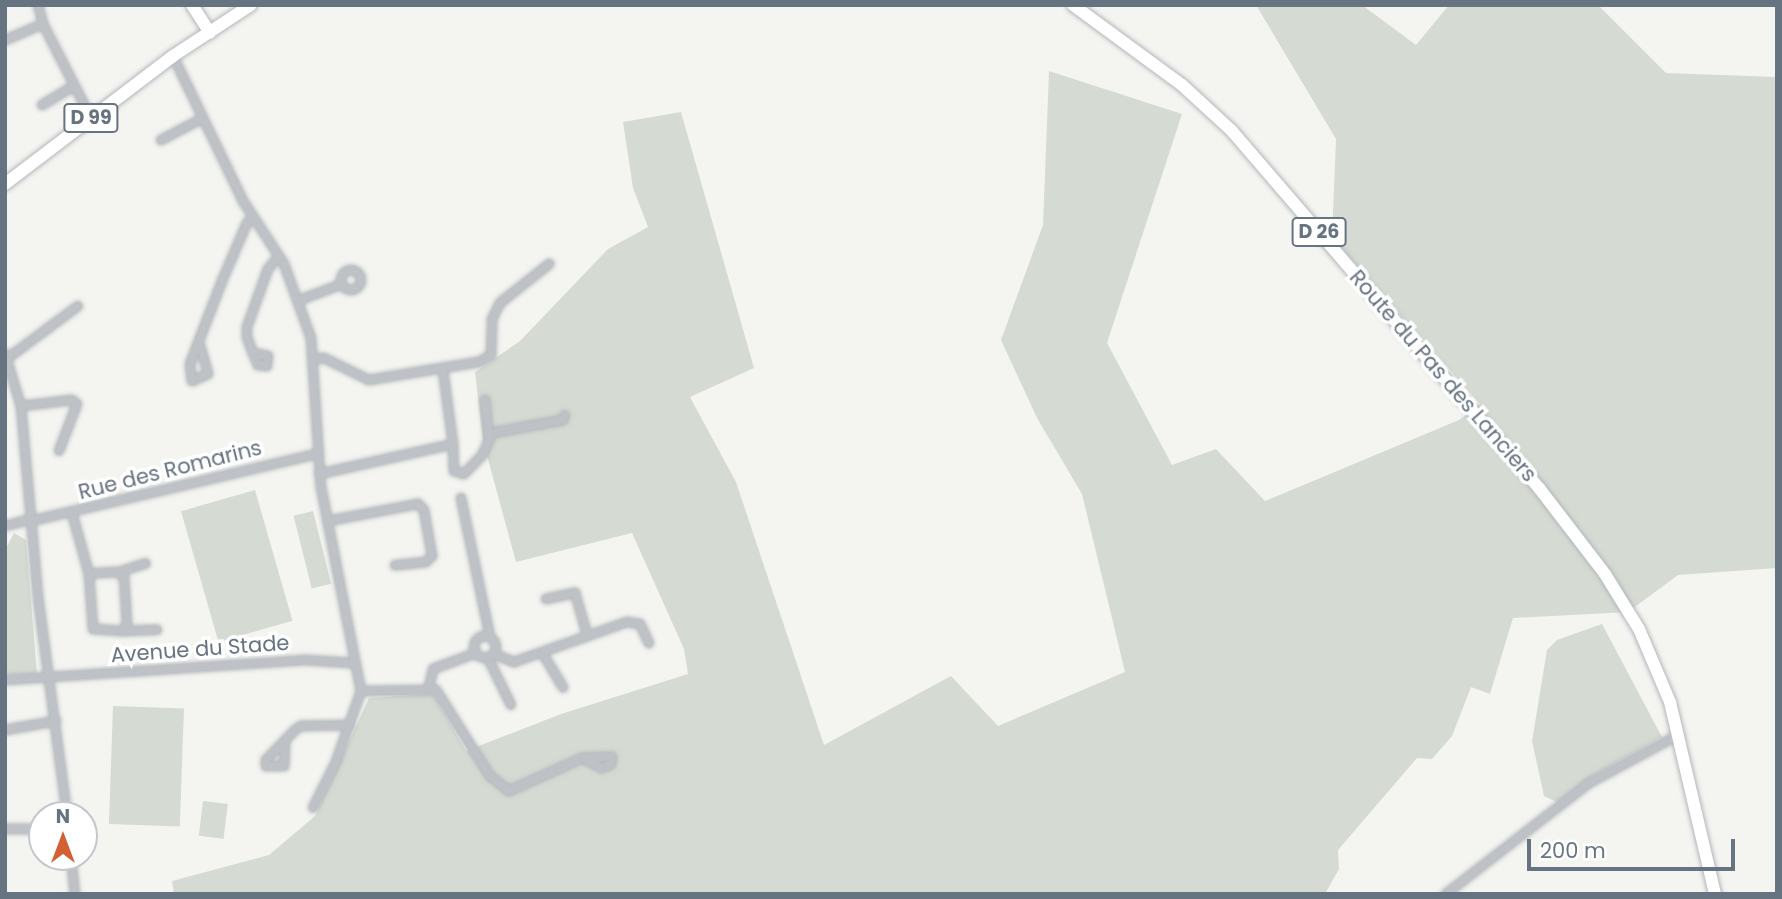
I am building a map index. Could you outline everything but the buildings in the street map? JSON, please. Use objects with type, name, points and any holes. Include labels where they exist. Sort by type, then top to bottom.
[{"type":"main road","points":[[192,5],[211,33]]},
{"type":"main road","name":"D 99","points":[[5,184],[173,56],[251,5]]},
{"type":"main road","name":"Route du Pas des Lanciers","points":[[1073,5],[1182,85],[1231,130],[1539,488],[1630,613],[1660,675],[1680,734]]},
{"type":"main road","name":"D 26","points":[[1680,734],[1716,894]]},
{"type":"street","points":[[38,5],[43,24],[72,87],[91,118]]},
{"type":"street","points":[[5,40],[43,24]]},
{"type":"street","points":[[173,56],[252,218],[279,256],[300,300],[315,359],[319,474],[353,663],[361,691],[351,725],[313,808]]},
{"type":"street","points":[[42,105],[72,87]]},
{"type":"street","points":[[160,140],[203,118]]},
{"type":"street","points":[[199,342],[252,218]]},
{"type":"street","points":[[253,353],[247,327],[268,269],[279,256]]},
{"type":"street","points":[[315,359],[324,358],[369,380],[443,370],[489,358],[492,319],[500,303],[550,264]]},
{"type":"street","points":[[300,300],[342,284]]},
{"type":"street","points":[[65,801],[31,520],[21,406],[6,356],[78,306]]},
{"type":"street","points":[[443,370],[454,471],[461,475],[478,461],[489,438],[496,432],[565,415]]},
{"type":"street","points":[[21,406],[72,400],[77,404],[59,451]]},
{"type":"street","points":[[485,400],[489,438]]},
{"type":"street","points":[[319,474],[453,444]]},
{"type":"street","name":"Rue des Romarins","points":[[5,526],[72,513],[317,454]]},
{"type":"street","points":[[461,498],[490,637],[496,644],[491,656],[511,705]]},
{"type":"street","points":[[328,521],[418,504],[424,510],[432,556],[426,562],[395,565]]},
{"type":"street","points":[[72,513],[89,574],[93,629],[157,630]]},
{"type":"street","points":[[89,574],[119,572],[146,563]]},
{"type":"street","points":[[119,572],[125,580],[127,624],[123,631]]},
{"type":"street","points":[[545,599],[575,593],[587,634]]},
{"type":"street","points":[[429,687],[433,669],[476,653],[507,663],[543,654],[587,634],[631,621],[640,624],[649,643]]},
{"type":"street","points":[[476,653],[477,639],[490,637]]},
{"type":"street","points":[[543,654],[563,687]]},
{"type":"street","name":"Avenue du Stade","points":[[5,680],[304,660],[353,663]]},
{"type":"street","points":[[361,691],[429,687],[436,690],[490,776],[509,791],[526,787],[582,758]]},
{"type":"street","points":[[5,730],[55,721]]},
{"type":"street","points":[[285,741],[305,724],[351,725]]},
{"type":"street","points":[[1446,894],[1589,783],[1680,734]]},
{"type":"street","points":[[5,829],[28,829]]},
{"type":"street","points":[[73,871],[75,894]]},
{"type":"shaded area","points":[[1256,5],[1362,5],[1416,45],[1449,5],[1598,5],[1666,73],[1777,77],[1777,568],[1678,575],[1628,612],[1513,618],[1490,694],[1471,687],[1452,736],[1432,759],[1417,758],[1338,850],[1339,869],[1325,894],[174,894],[172,881],[269,855],[315,816],[369,698],[433,694],[466,751],[561,714],[688,674],[684,649],[632,533],[516,562],[483,441],[475,372],[520,341],[608,249],[648,227],[633,188],[623,122],[681,112],[754,368],[690,397],[736,482],[824,745],[951,676],[998,726],[1125,672],[1082,494],[1037,418],[1001,340],[1043,225],[1049,71],[1182,114],[1107,343],[1172,465],[1216,449],[1265,501],[1459,420],[1480,404],[1332,237],[1336,139]]},
{"type":"shaded area","points":[[255,490],[292,621],[218,642],[181,511]]},
{"type":"shaded area","points":[[313,511],[331,584],[312,589],[294,516]]},
{"type":"shaded area","points":[[14,533],[26,540],[37,674],[5,675],[5,550]]},
{"type":"shaded area","points":[[1602,624],[1662,737],[1595,774],[1559,803],[1544,796],[1532,741],[1547,650],[1557,640]]},
{"type":"shaded area","points":[[113,706],[184,708],[180,826],[109,824]]},
{"type":"shaded area","points":[[203,801],[228,804],[224,839],[199,836]]}]
